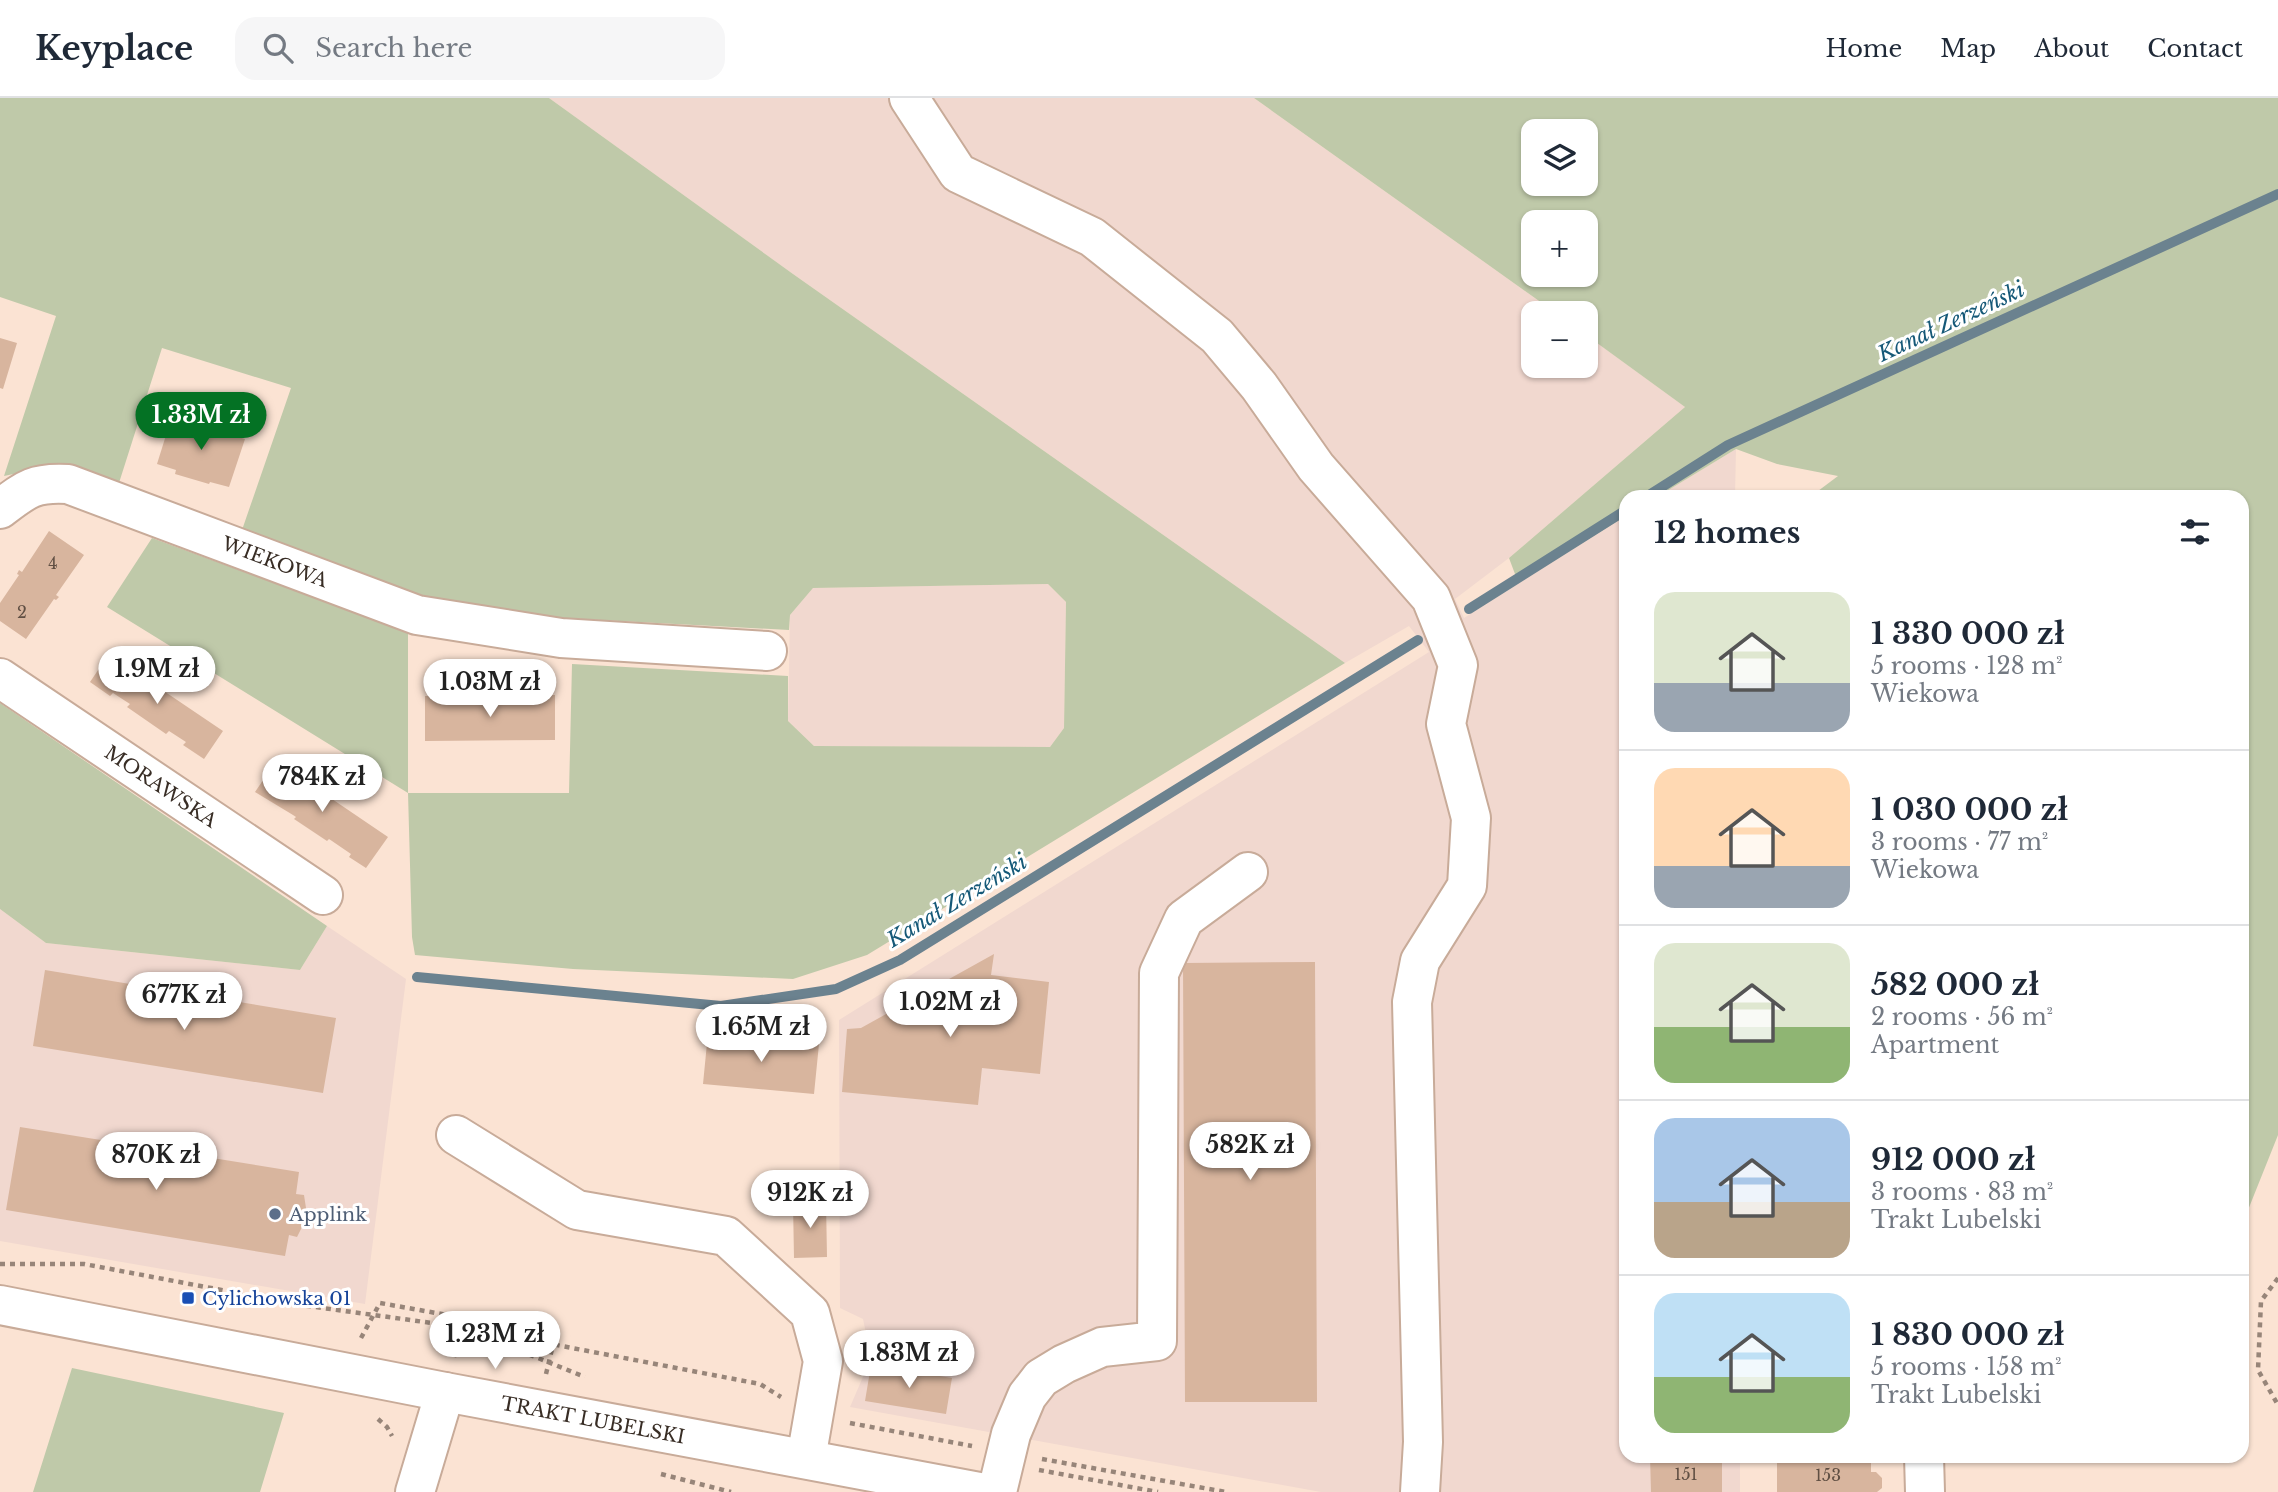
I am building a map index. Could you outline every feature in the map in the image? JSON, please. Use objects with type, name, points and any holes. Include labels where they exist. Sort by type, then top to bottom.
[{"type":"street","points":[[909,98],[958,173],[1093,237],[1217,336],[1259,386],[1315,467],[1432,598],[1458,665],[1446,724],[1471,818],[1468,886],[1420,961],[1412,1002],[1423,1442],[1420,1492]]},
{"type":"street","name":"WIEKOWA","points":[[0,509],[27,488],[49,483],[68,484],[417,615],[561,638],[767,651]]},
{"type":"street","name":"MORAWSKA","points":[[0,678],[323,895]]},
{"type":"street","points":[[1003,1469],[1011,1434],[1027,1396],[1041,1378],[1102,1347],[1157,1341],[1159,973],[1184,919],[1248,872]]},
{"type":"street","points":[[456,1135],[576,1210],[726,1236],[810,1313],[823,1361],[806,1459]]},
{"type":"street","name":"TRAKT LUBELSKI","points":[[0,1305],[444,1392],[979,1492]]},
{"type":"street","points":[[415,1492],[444,1392]]},
{"type":"street","points":[[1924,1463],[1925,1492]]},
{"type":"path","points":[[0,1264],[83,1264],[301,1305],[461,1327],[587,1378]]},
{"type":"path","points":[[2278,1278],[2261,1301],[2258,1370],[2278,1405]]},
{"type":"path","points":[[553,1345],[760,1384],[813,1417],[1003,1469],[1158,1492]]},
{"type":"path","points":[[1003,1469],[1226,1492]]},
{"type":"shaded area","points":[[549,98],[1254,98],[1539,301],[1521,301],[1521,378],[1598,378],[1598,344],[1685,407],[1509,558],[1455,599],[1464,618],[1619,520],[1619,1463],[1740,1463],[1740,1492],[1321,1492],[850,1407],[871,1358],[863,1319],[840,1308],[839,1020],[1429,652],[1409,626],[1345,663],[793,274]]},
{"type":"shaded area","points":[[1736,449],[1735,490],[1669,490]]},
{"type":"shaded area","points":[[1048,584],[1066,602],[1064,728],[1050,747],[814,746],[788,721],[790,615],[813,588]]},
{"type":"shaded area","points":[[0,909],[46,943],[300,970],[327,926],[406,979],[365,1304],[0,1241]]},
{"type":"green space","points":[[0,98],[549,98],[793,274],[1345,663],[867,955],[793,979],[573,969],[415,955],[412,937],[408,793],[569,793],[572,664],[788,676],[788,721],[814,746],[1050,747],[1064,728],[1066,602],[1048,584],[813,588],[790,615],[789,630],[545,617],[415,598],[242,530],[291,388],[162,348],[118,486],[61,464],[4,476],[56,316],[0,297]]},
{"type":"green space","points":[[1254,98],[2278,98],[2278,1135],[2249,1208],[2249,490],[1819,490],[1838,476],[1777,464],[1736,449],[1669,490],[1619,490],[1619,520],[1518,582],[1509,558],[1685,407],[1598,344],[1598,301],[1539,301]]},
{"type":"green space","points":[[152,538],[408,632],[408,793],[107,607]]},
{"type":"green space","points":[[0,703],[327,926],[300,970],[46,943],[0,909]]},
{"type":"green space","points":[[72,1368],[284,1413],[260,1492],[33,1492]]},
{"type":"building","points":[[0,338],[17,343],[3,389],[0,388]]},
{"type":"building","points":[[172,416],[245,439],[229,487],[175,474],[176,470],[157,464]]},
{"type":"building","points":[[49,531],[84,555],[56,595],[59,597],[54,599],[26,639],[0,621],[0,603],[19,575],[19,570],[22,572]]},
{"type":"building","points":[[109,654],[223,731],[204,759],[183,745],[186,742],[169,731],[166,734],[127,707],[130,704],[113,693],[110,696],[90,682]]},
{"type":"building","points":[[510,695],[511,700],[533,700],[533,695],[555,695],[555,740],[425,741],[425,696],[469,700],[469,696]]},
{"type":"building","points":[[276,761],[388,837],[366,868],[349,857],[351,854],[329,839],[327,841],[294,819],[296,817],[255,792]]},
{"type":"building","points":[[994,954],[991,975],[1049,982],[1040,1074],[982,1068],[978,1105],[842,1092],[847,1029],[861,1028]]},
{"type":"building","points":[[1315,962],[1317,1402],[1185,1402],[1183,963]]},
{"type":"building","points":[[45,970],[336,1018],[323,1093],[33,1046]]},
{"type":"building","points":[[708,1033],[819,1044],[814,1094],[703,1084]]},
{"type":"building","points":[[20,1127],[299,1172],[296,1194],[304,1195],[304,1223],[297,1237],[289,1235],[285,1256],[6,1210]]},
{"type":"building","points":[[826,1202],[827,1257],[794,1258],[793,1203]]},
{"type":"building","points":[[871,1365],[952,1378],[946,1414],[865,1401]]},
{"type":"building","points":[[1650,1463],[1722,1463],[1722,1492],[1651,1492]]},
{"type":"building","points":[[1777,1463],[1871,1463],[1871,1472],[1876,1472],[1882,1478],[1882,1488],[1877,1492],[1777,1492]]},
{"type":"waterway","name":"Kanał Zerzeński","points":[[1657,490],[1728,445],[2278,194]]},
{"type":"waterway","name":"Kanał Zerzeński","points":[[1469,609],[1619,514]]},
{"type":"waterway","name":"Kanał Zerzeński","points":[[417,977],[721,1006],[836,989],[900,960],[1418,640]]},
{"type":"place","name":"Applink","points":[[275,1214]]},
{"type":"place","name":"Cylichowska 01","points":[[188,1298]]}]
